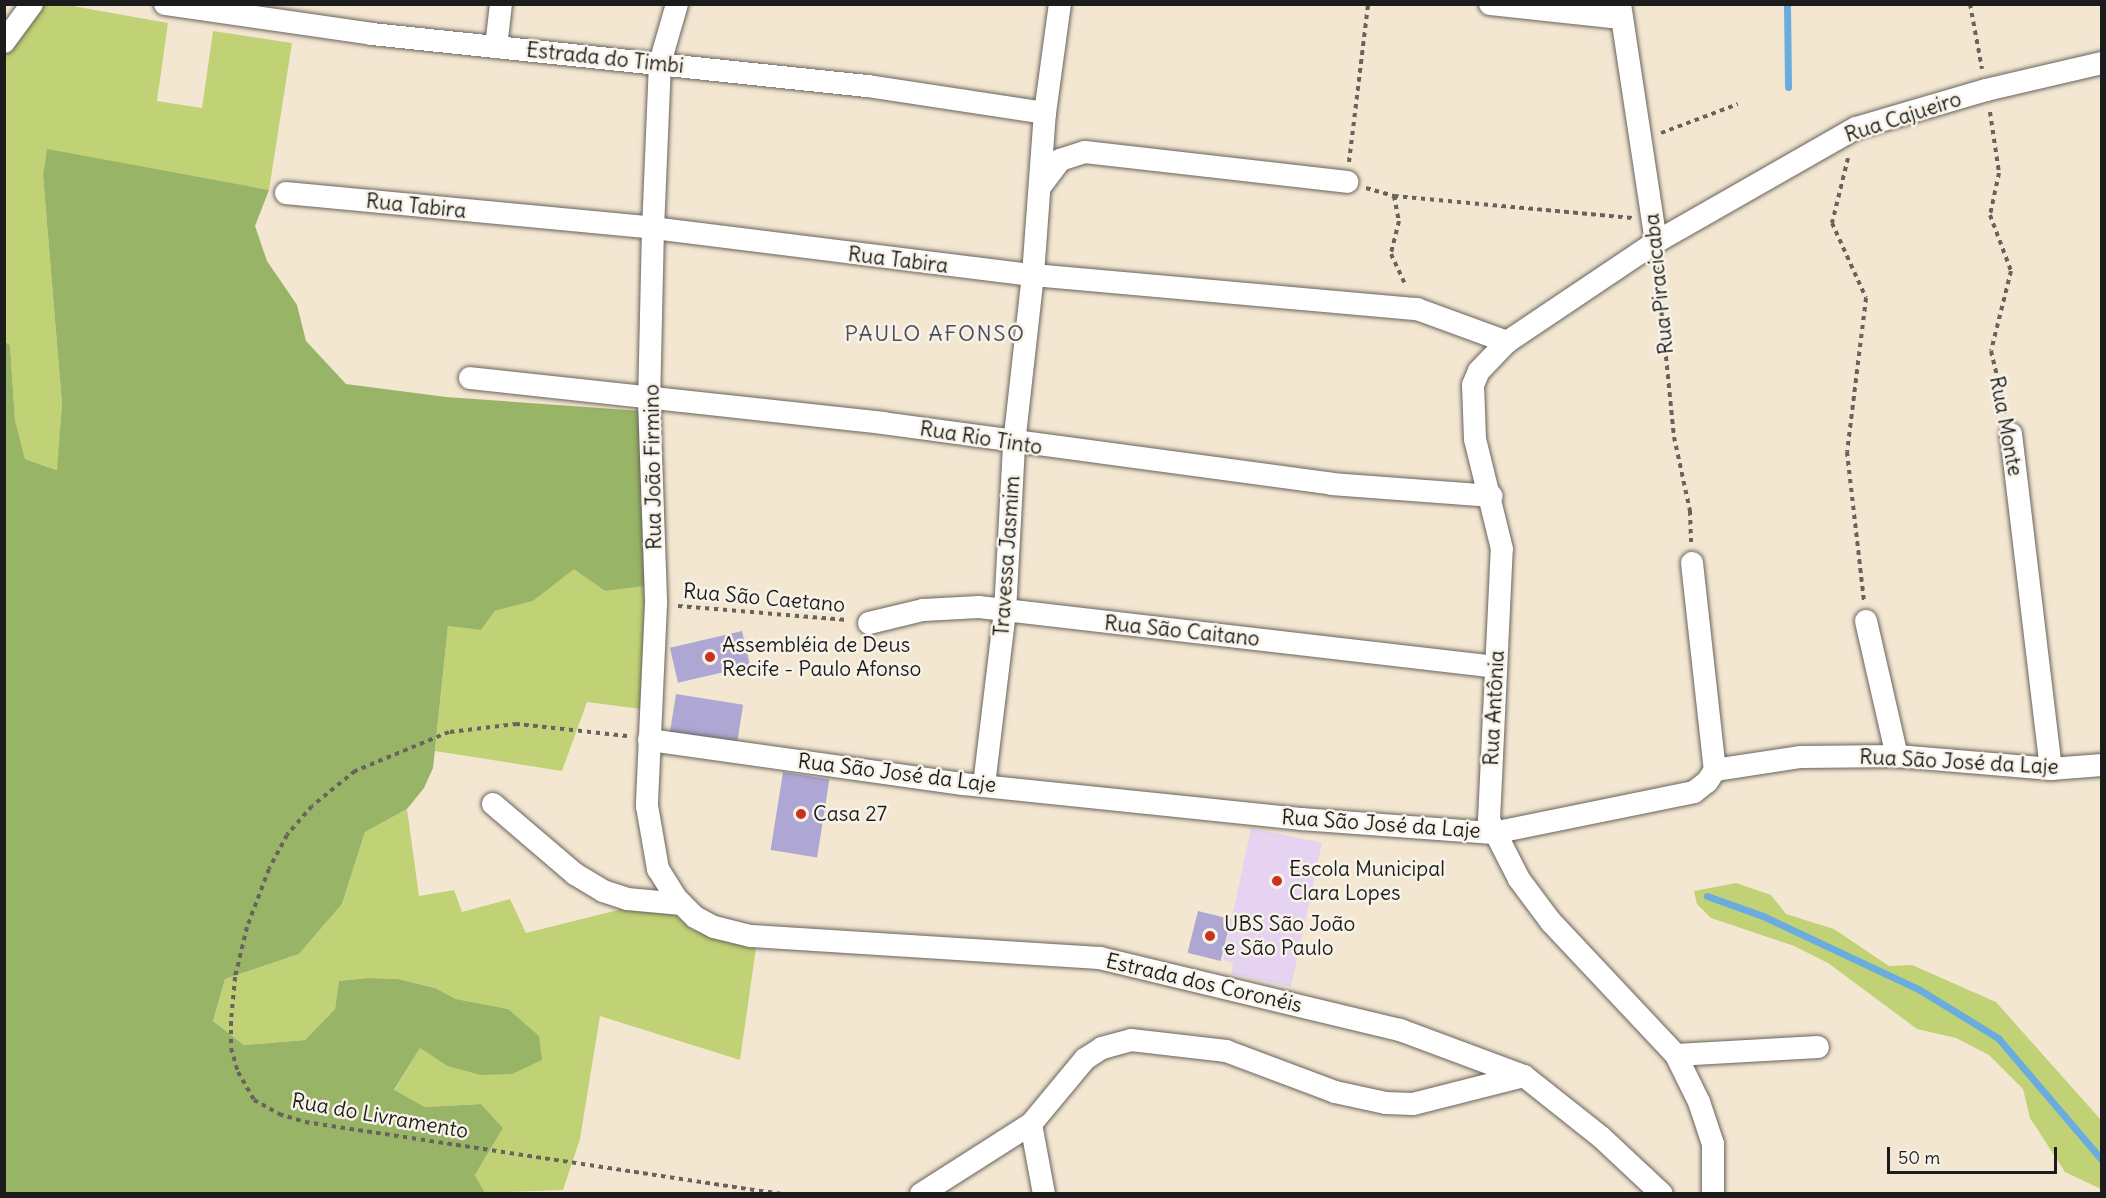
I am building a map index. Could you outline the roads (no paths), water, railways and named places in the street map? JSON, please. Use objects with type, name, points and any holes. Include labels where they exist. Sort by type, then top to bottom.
[{"type":"street","points":[[4,42],[32,4]]},
{"type":"street","name":"Estrada do Timbi","points":[[165,4],[372,34],[868,86],[1045,113]]},
{"type":"street","points":[[496,46],[501,4]]},
{"type":"street","name":"Rua João Firmino","points":[[677,4],[660,63],[653,228],[649,399],[656,604],[646,806],[650,842],[658,869],[689,910]]},
{"type":"street","name":"Travessa Jasmim","points":[[984,785],[1005,612],[1014,444],[1033,276],[1045,113],[1060,4]]},
{"type":"street","points":[[1490,4],[1621,11]]},
{"type":"street","name":"Rua Piracicaba","points":[[1621,11],[1654,231]]},
{"type":"street","name":"Rua Cajueiro","points":[[1654,231],[1856,128],[1986,90],[2102,63]]},
{"type":"street","points":[[1039,189],[1060,160],[1085,152],[1347,182]]},
{"type":"street","name":"Rua Tabira","points":[[286,193],[653,228],[1033,276],[1417,309],[1507,342]]},
{"type":"street","name":"Rua Antônia","points":[[1654,231],[1507,342],[1479,371],[1473,385],[1475,439],[1492,496],[1502,549],[1488,806],[1493,833],[1551,922],[1676,1055],[1699,1102],[1713,1144],[1713,1194]]},
{"type":"street","name":"Rua Rio Tinto","points":[[470,378],[883,423],[1014,444],[1332,484],[1492,496]]},
{"type":"street","name":"Rua Monte","points":[[2011,434],[2051,769]]},
{"type":"street","points":[[1692,563],[1715,770]]},
{"type":"street","name":"Rua São Caitano","points":[[869,623],[951,607],[1496,667]]},
{"type":"street","points":[[1866,621],[1897,756]]},
{"type":"street","name":"Rua São José da Laje","points":[[649,740],[984,785],[1301,819],[1493,833],[1694,792],[1707,782],[1715,770],[1801,757],[1897,756],[2051,769],[2102,765]]},
{"type":"street","points":[[493,804],[575,874],[603,891],[627,899],[689,910]]},
{"type":"street","name":"Estrada dos Coronéis","points":[[689,910],[714,927],[769,938],[955,946],[1100,958],[1400,1030],[1524,1076],[1601,1137],[1662,1194]]},
{"type":"street","points":[[921,1194],[1031,1124],[1085,1059],[1102,1048],[1131,1040],[1226,1051],[1335,1092],[1386,1103],[1413,1104],[1524,1076]]},
{"type":"street","points":[[1676,1055],[1818,1047]]},
{"type":"street","points":[[1031,1124],[1044,1194]]},
{"type":"waterway","points":[[1787,4],[1788,87]]},
{"type":"waterway","points":[[1707,896],[1763,916],[1920,990],[1998,1038],[2102,1160]]},
{"type":"place","name":"Assembléia de Deus Recife - Paulo Afonso","points":[[710,657]]},
{"type":"place","name":"Casa 27","points":[[801,814]]},
{"type":"place","name":"Escola Municipal Clara Lopes","points":[[1277,881]]},
{"type":"place","name":"UBS São João e São Paulo","points":[[1210,936]]},
{"type":"district","name":"PAULO AFONSO","points":[[935,334]]}]
